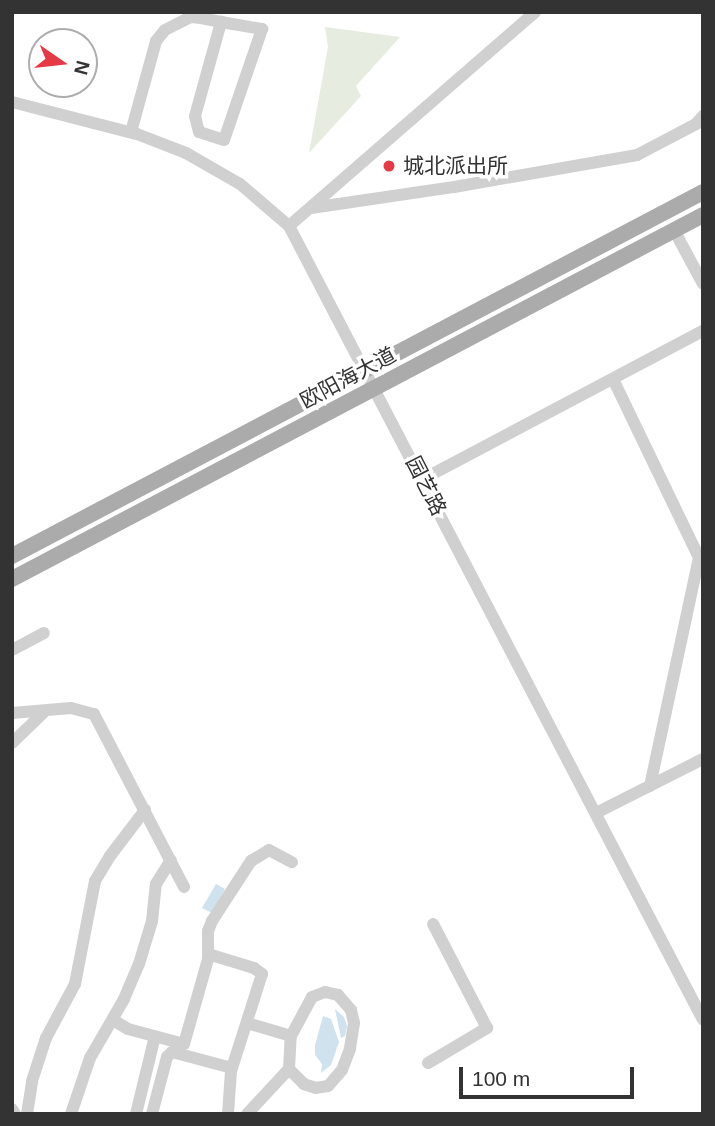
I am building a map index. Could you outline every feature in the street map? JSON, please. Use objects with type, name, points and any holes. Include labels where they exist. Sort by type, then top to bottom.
[{"type":"main road","name":"欧阳海大道","points":[[12,556],[703,192]]},
{"type":"main road","name":"欧阳海大道","points":[[12,579],[703,215]]},
{"type":"street","points":[[289,226],[534,12]]},
{"type":"street","points":[[131,132],[156,41],[165,30],[191,18],[220,22],[262,29],[225,140],[199,132],[195,116],[220,22]]},
{"type":"street","name":"园艺路","points":[[12,102],[131,132],[214,166],[265,203],[289,226],[703,1020]]},
{"type":"street","points":[[310,208],[454,187],[637,155],[696,124],[703,116]]},
{"type":"street","points":[[674,230],[703,284]]},
{"type":"street","points":[[423,480],[703,331]]},
{"type":"street","points":[[613,379],[702,559],[650,786]]},
{"type":"street","points":[[12,650],[44,633]]},
{"type":"street","points":[[12,713],[43,713],[71,708],[94,714],[184,887]]},
{"type":"street","points":[[12,743],[43,713]]},
{"type":"street","points":[[596,813],[703,758]]},
{"type":"street","points":[[27,1114],[32,1081],[46,1038],[75,984],[95,881],[145,810]]},
{"type":"street","points":[[113,1020],[128,1029],[184,1044],[208,954],[208,931],[212,921],[251,862],[270,850],[292,862]]},
{"type":"street","points":[[71,1114],[90,1058],[113,1020],[139,964],[160,874],[171,860]]},
{"type":"street","points":[[428,1063],[486,1028],[433,924]]},
{"type":"street","points":[[208,954],[254,968],[262,974],[232,1068],[228,1114]]},
{"type":"street","points":[[247,1114],[289,1069],[291,1036],[312,997],[325,992],[338,996],[351,1010],[354,1023],[350,1049],[342,1070],[328,1086],[316,1088],[304,1084],[289,1069]]},
{"type":"street","points":[[247,1023],[291,1036]]},
{"type":"street","points":[[136,1114],[155,1036]]},
{"type":"street","points":[[152,1114],[167,1057],[172,1052],[232,1068]]},
{"type":"shaded area","points":[[325,27],[400,37],[356,86],[361,96],[309,153],[328,47]]},
{"type":"water","points":[[216,884],[225,889],[212,913],[202,908]]},
{"type":"water","points":[[335,1009],[344,1017],[347,1026],[345,1036],[341,1038]]},
{"type":"water","points":[[323,1016],[331,1019],[339,1042],[331,1065],[321,1073],[322,1064],[315,1055],[315,1045]]},
{"type":"place","name":"城北派出所","points":[[389,166]]}]
